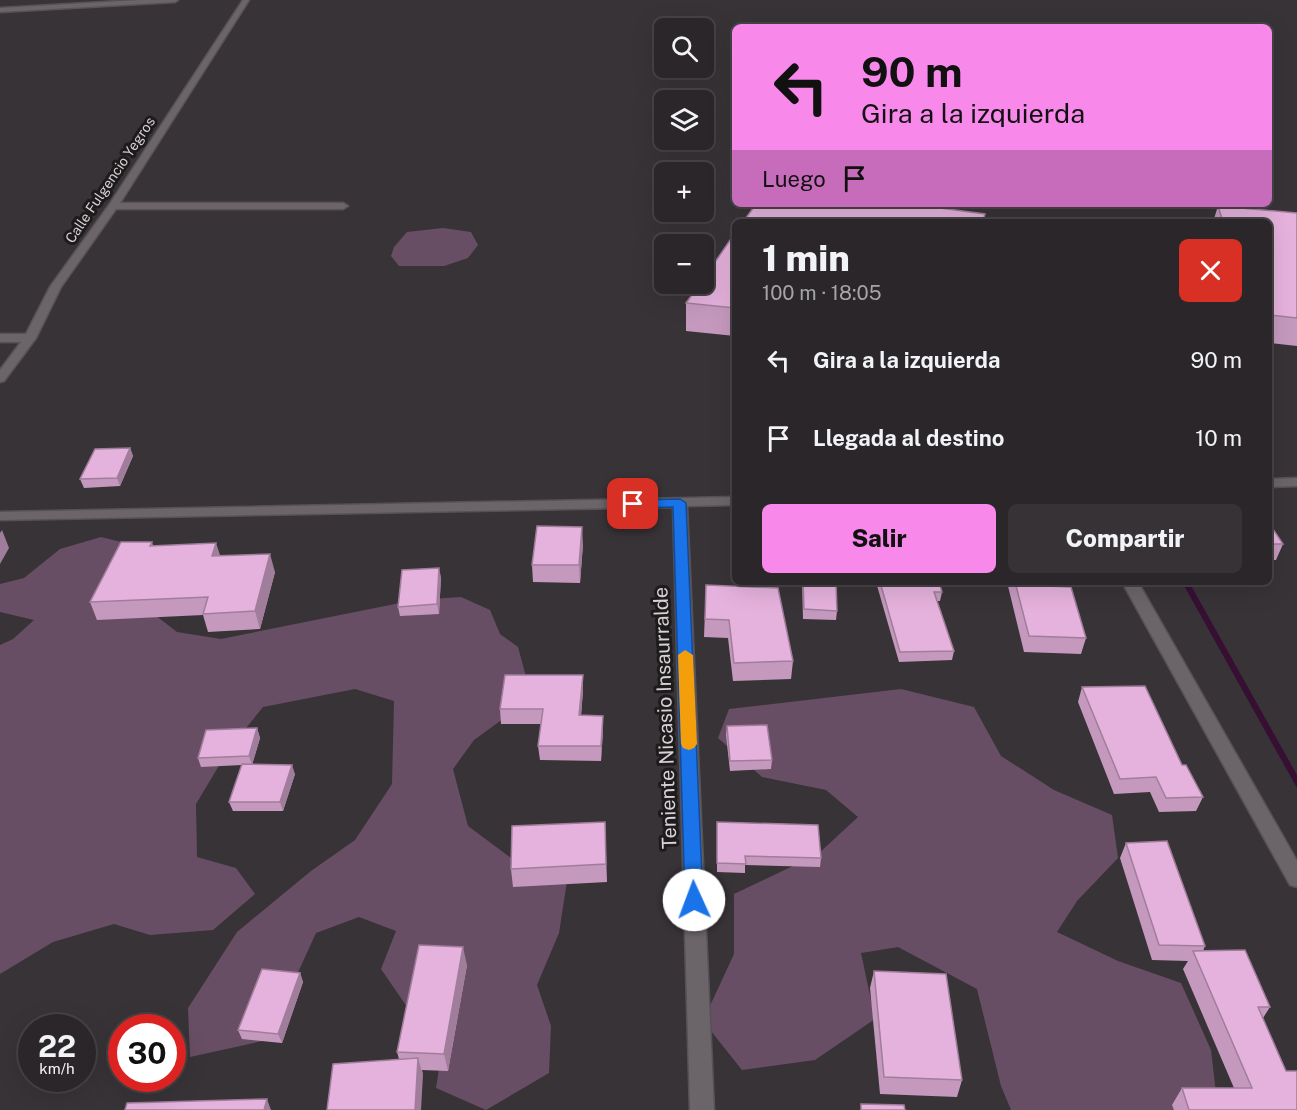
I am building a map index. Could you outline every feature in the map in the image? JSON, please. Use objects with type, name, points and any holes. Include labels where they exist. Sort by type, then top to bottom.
[{"type":"street","points":[[0,19],[25,0]]},
{"type":"street","points":[[0,10],[174,0]]},
{"type":"street","name":"Calle Fulgencio Yegros","points":[[0,378],[30,338],[56,286],[113,206],[246,0]]},
{"type":"street","points":[[113,206],[343,206]]},
{"type":"street","points":[[0,338],[30,338]]},
{"type":"street","points":[[1272,483],[1297,482]]},
{"type":"street","points":[[0,516],[732,501]]},
{"type":"street","name":"Teniente Nicasio Insaurralde","points":[[680,503],[702,1110]]},
{"type":"street","points":[[1132,585],[1297,879]]},
{"type":"shaded area","points":[[443,228],[471,232],[478,245],[468,258],[444,266],[399,266],[391,256],[394,247],[407,232]]},
{"type":"shaded area","points":[[101,537],[129,544],[142,605],[177,632],[221,639],[415,600],[461,597],[490,610],[500,634],[518,647],[528,684],[511,713],[474,740],[453,769],[468,826],[511,858],[567,881],[559,933],[537,985],[551,1026],[549,1073],[486,1110],[436,1088],[444,1037],[414,1017],[381,969],[396,931],[359,917],[316,933],[267,1040],[190,1057],[188,1008],[237,932],[311,871],[355,840],[392,784],[394,701],[355,689],[263,707],[229,749],[196,804],[197,857],[236,868],[255,894],[213,930],[150,935],[114,924],[53,942],[0,974],[0,645],[13,639],[34,620],[0,612],[0,584],[24,578],[60,549]]},
{"type":"shaded area","points":[[1184,585],[1191,585],[1297,775],[1297,788]]},
{"type":"shaded area","points":[[901,689],[974,707],[1001,756],[1054,790],[1112,815],[1118,858],[1077,901],[1057,932],[1118,961],[1181,983],[1211,1050],[1218,1110],[1011,1110],[1001,1086],[977,989],[898,947],[861,953],[875,1019],[815,1060],[742,1070],[703,1021],[734,954],[734,894],[818,854],[858,817],[826,790],[762,777],[718,738],[729,709]]},
{"type":"building","points":[[754,207],[932,207],[985,214],[984,219],[745,219]]},
{"type":"building","points":[[1218,207],[1297,213],[1297,318],[1272,315],[1272,219],[1222,219]]},
{"type":"building","points":[[732,237],[732,308],[686,303],[693,294],[714,294],[714,263]]},
{"type":"building","points":[[130,448],[117,478],[80,479],[95,449]]},
{"type":"building","points":[[537,526],[582,527],[579,565],[532,565]]},
{"type":"building","points":[[1272,528],[1283,544],[1272,544]]},
{"type":"building","points":[[121,542],[152,542],[150,546],[216,543],[212,556],[270,554],[255,611],[203,614],[208,597],[90,602]]},
{"type":"building","points":[[439,568],[437,604],[398,607],[402,570]]},
{"type":"building","points":[[706,585],[778,588],[793,661],[734,663],[729,620],[705,619]]},
{"type":"building","points":[[803,585],[836,585],[837,611],[804,609]]},
{"type":"building","points":[[881,585],[940,585],[942,592],[934,592],[954,651],[900,652]]},
{"type":"building","points":[[1016,585],[1071,587],[1086,638],[1029,636]]},
{"type":"building","points":[[505,675],[583,675],[579,715],[603,716],[601,746],[538,746],[543,709],[500,709]]},
{"type":"building","points":[[1145,686],[1182,765],[1186,765],[1203,797],[1166,798],[1156,777],[1120,779],[1082,687]]},
{"type":"building","points":[[767,725],[772,760],[730,761],[727,726]]},
{"type":"building","points":[[257,728],[249,756],[198,758],[206,730]]},
{"type":"building","points":[[242,764],[292,765],[280,802],[229,802]]},
{"type":"building","points":[[605,822],[606,864],[511,869],[512,826]]},
{"type":"building","points":[[717,822],[818,825],[821,858],[745,856],[746,864],[717,863]]},
{"type":"building","points":[[1167,841],[1205,946],[1159,945],[1126,843]]},
{"type":"building","points":[[419,945],[463,947],[444,1054],[397,1052]]},
{"type":"building","points":[[1245,950],[1270,1007],[1258,1007],[1286,1071],[1297,1071],[1297,1110],[1189,1110],[1182,1088],[1252,1088],[1193,951]]},
{"type":"building","points":[[262,969],[300,973],[278,1034],[238,1030]]},
{"type":"building","points":[[874,971],[946,974],[962,1080],[884,1077]]},
{"type":"building","points":[[418,1058],[415,1110],[327,1110],[333,1064]]},
{"type":"building","points":[[267,1099],[264,1110],[125,1110],[127,1103]]},
{"type":"building","points":[[861,1104],[904,1105],[905,1110],[861,1110]]},
{"type":"slow traffic","points":[[685,655],[689,744]]},
{"type":"route","points":[[633,504],[680,503],[694,900]]}]
